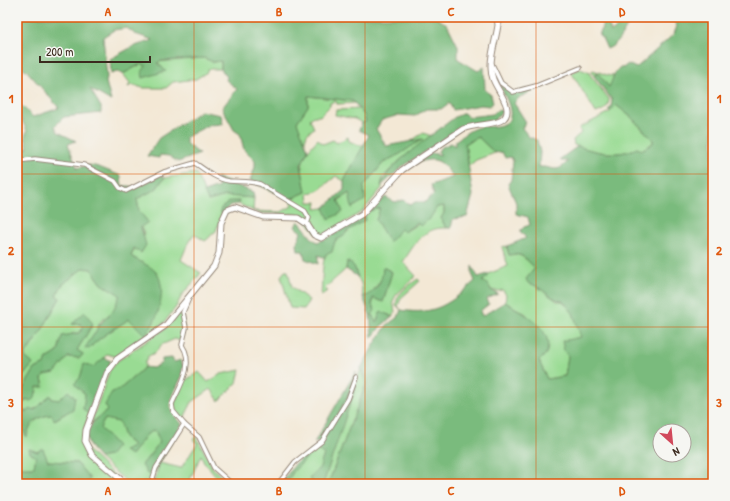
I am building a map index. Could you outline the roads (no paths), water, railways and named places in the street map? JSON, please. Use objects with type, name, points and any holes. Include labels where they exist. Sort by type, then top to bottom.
[{"type":"main road","points":[[126,484],[88,449],[85,441],[86,430],[110,367],[117,359],[165,326],[190,293],[216,263],[219,253],[220,223],[224,215],[231,207],[240,208],[263,217],[298,218],[307,224],[318,237],[321,238],[329,235],[362,214],[389,183],[415,160],[463,129],[470,126],[496,123],[502,120],[506,116],[506,106],[493,79],[492,62],[497,33],[497,17]]},
{"type":"street","points":[[492,62],[501,83],[512,92],[536,86],[580,68]]},
{"type":"street","points":[[17,161],[35,159],[84,165],[116,181],[120,188],[126,191],[164,172],[195,163],[202,170],[228,181],[252,182],[260,184],[305,211],[309,218],[307,224]]},
{"type":"street","points":[[190,293],[190,300],[183,312],[186,328],[182,345],[185,350],[187,366],[172,404],[173,410],[184,424],[199,438],[214,468],[232,484]]},
{"type":"street","points":[[278,484],[295,462],[322,441],[348,399],[356,377]]},
{"type":"street","points":[[151,484],[156,468],[184,424]]}]
